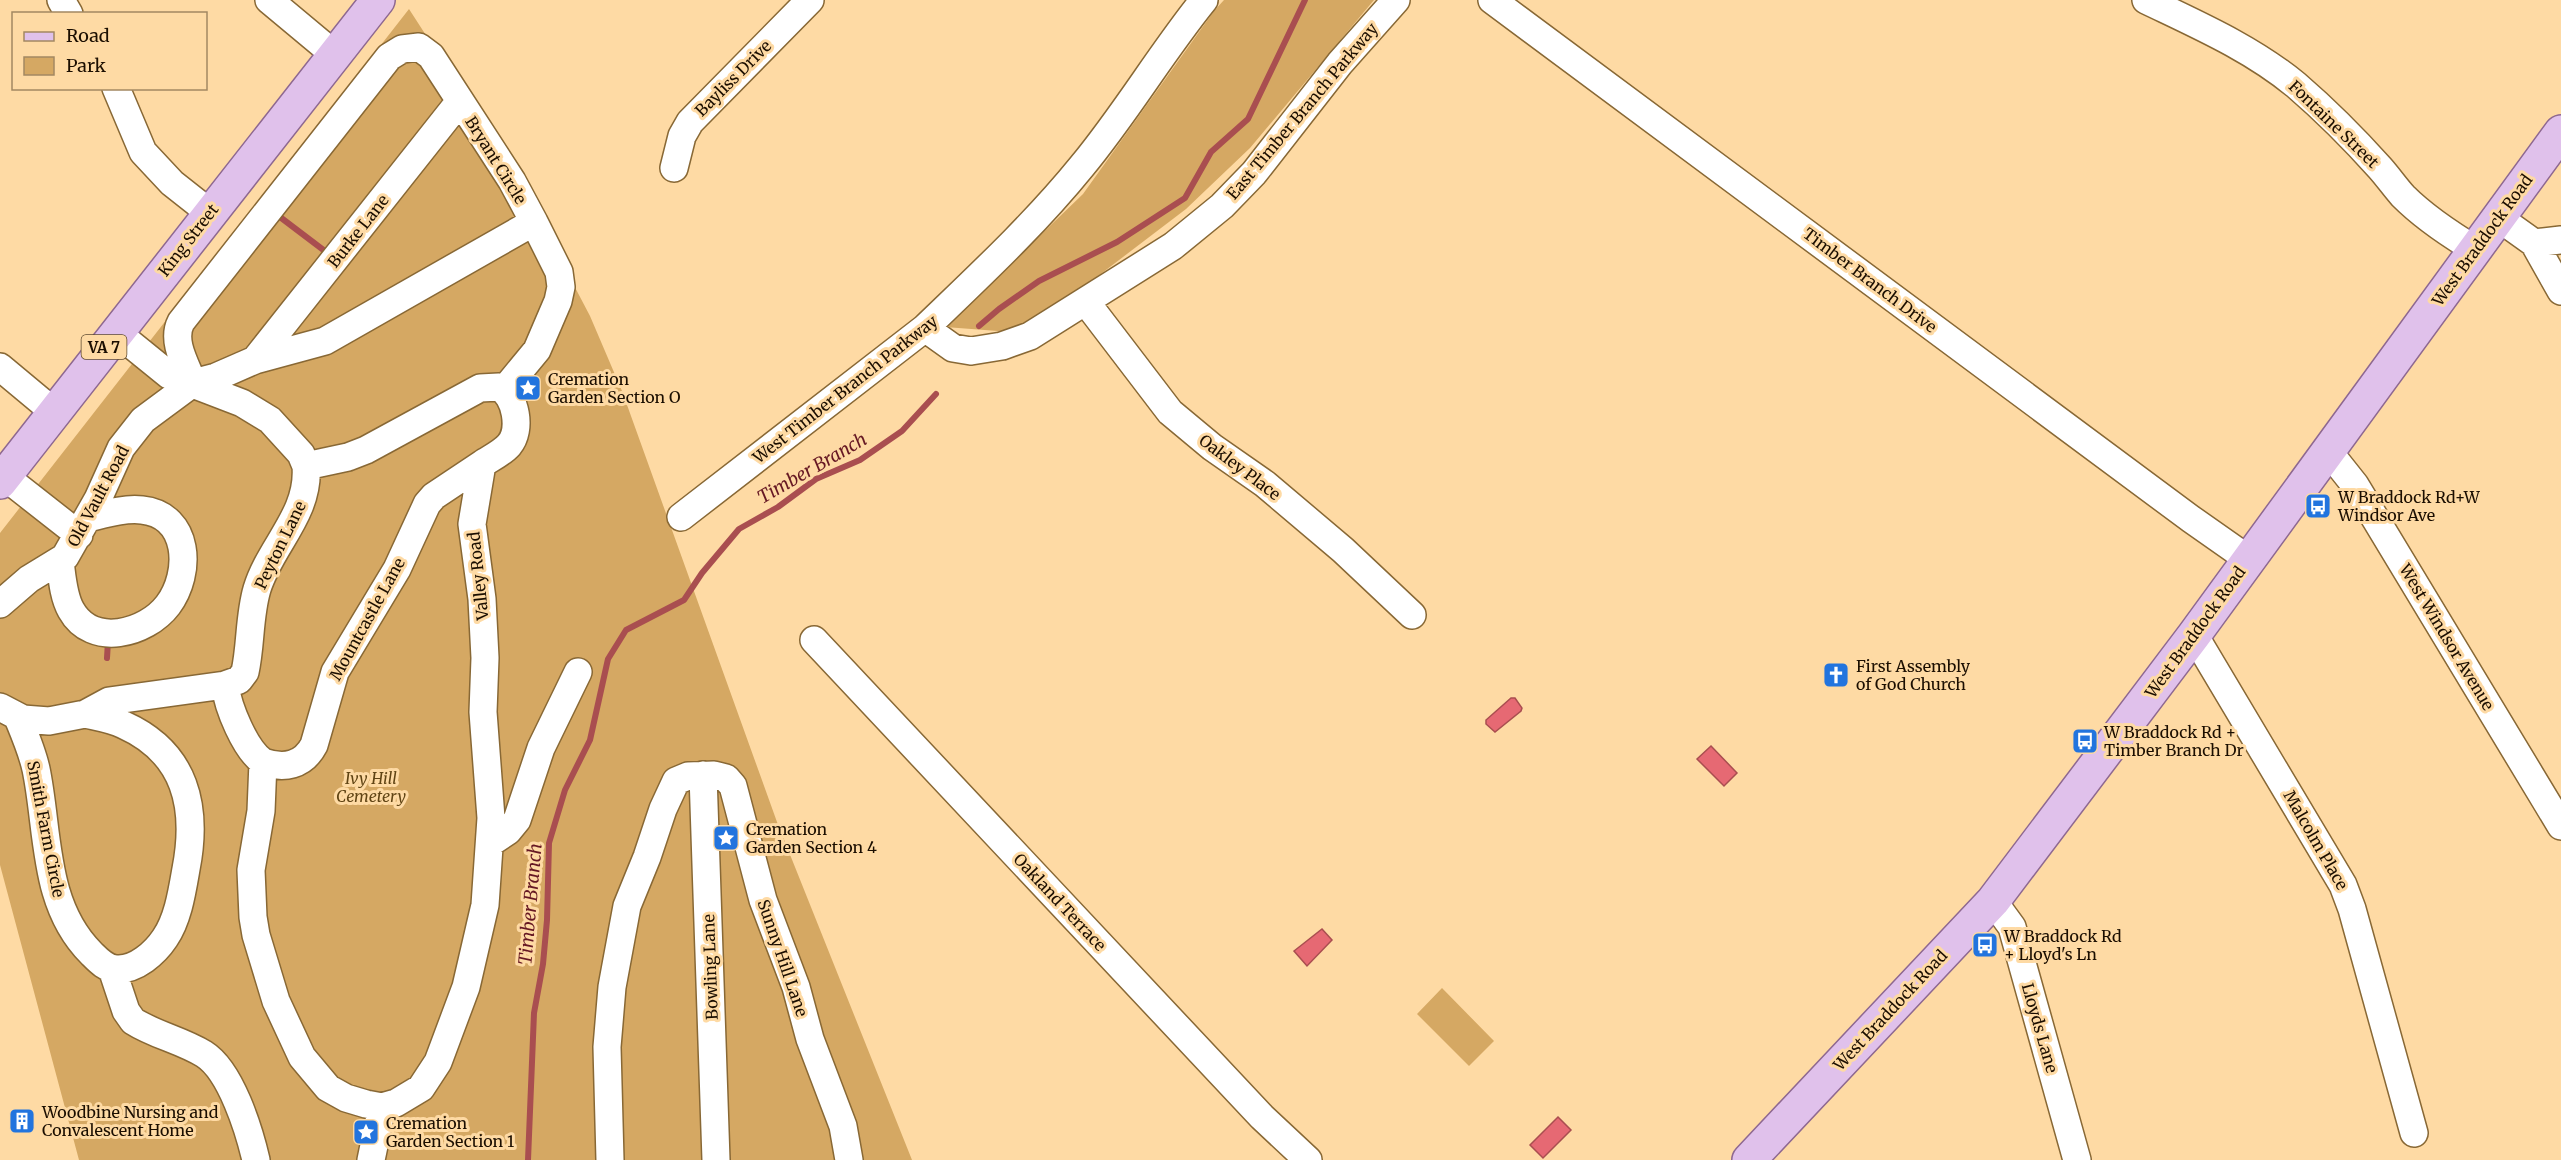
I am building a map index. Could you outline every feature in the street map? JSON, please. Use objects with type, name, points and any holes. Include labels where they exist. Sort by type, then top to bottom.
[{"type":"main road","name":"King Street","points":[[2,479],[378,0]]},
{"type":"main road","name":"West Braddock Road","points":[[1749,1160],[1993,901],[2194,635],[2561,132]]},
{"type":"street","points":[[269,0],[335,56]]},
{"type":"street","name":"Bayliss Drive","points":[[674,168],[682,136],[690,122],[810,0]]},
{"type":"street","name":"West Timber Branch Parkway","points":[[681,517],[925,328],[1048,205],[1083,166],[1204,0]]},
{"type":"street","name":"East Timber Branch Parkway","points":[[925,328],[953,348],[970,351],[1002,346],[1030,336],[1173,246],[1222,206],[1254,173],[1340,63],[1396,0]]},
{"type":"street","name":"Timber Branch Drive","points":[[1492,0],[2248,559]]},
{"type":"street","name":"Fontaine Street","points":[[2146,0],[2179,14],[2241,47],[2294,84],[2372,160],[2404,197],[2450,234],[2476,250]]},
{"type":"street","name":"Bryant Circle","points":[[410,47],[424,50],[460,101],[512,181],[534,222],[325,341],[255,360],[219,376],[193,383],[178,341],[177,331],[181,322],[391,55],[410,47]]},
{"type":"street","points":[[117,90],[143,152],[172,183],[210,213]]},
{"type":"street","name":"Burke Lane","points":[[255,360],[460,101]]},
{"type":"street","points":[[2499,218],[2534,243],[2561,291]]},
{"type":"street","points":[[504,390],[537,350],[560,291],[559,272],[534,222]]},
{"type":"street","points":[[2534,243],[2561,240]]},
{"type":"street","name":"Oakley Place","points":[[1086,302],[1170,412],[1212,447],[1265,484],[1343,550],[1412,615]]},
{"type":"street","points":[[116,332],[164,372],[245,404],[270,420],[301,454],[306,465],[348,457],[366,450],[480,388],[493,386],[504,390],[512,398],[515,407],[514,438],[507,447],[482,464]]},
{"type":"street","points":[[0,367],[54,412]]},
{"type":"street","name":"Old Vault Road","points":[[0,604],[29,579],[60,561],[67,554],[121,448],[143,420],[193,383]]},
{"type":"street","name":"West Windsor Avenue","points":[[2328,451],[2355,485],[2561,826]]},
{"type":"street","name":"Mountcastle Lane","points":[[263,762],[285,766],[299,762],[308,755],[314,745],[335,672],[397,569],[427,504],[434,496],[482,464]]},
{"type":"street","name":"Valley Road","points":[[382,1107],[415,1093],[428,1080],[438,1062],[468,978],[485,905],[490,843],[483,712],[485,641],[472,524],[482,464]]},
{"type":"street","name":"Peyton Lane","points":[[225,685],[239,680],[245,672],[258,587],[302,503],[306,465]]},
{"type":"street","points":[[2,479],[83,526],[140,509],[154,513],[170,522],[179,534],[183,550],[180,580],[171,601],[155,617],[133,629],[112,634],[91,630],[79,621],[69,607],[60,561]]},
{"type":"street","name":"Malcolm Place","points":[[2194,635],[2343,885],[2352,909],[2414,1133]]},
{"type":"street","name":"Oakland Terrace","points":[[814,640],[1262,1117],[1308,1160]]},
{"type":"street","points":[[490,843],[508,831],[517,820],[541,748],[578,672]]},
{"type":"street","points":[[9,712],[44,721],[85,714],[109,700],[225,685],[231,709],[253,752],[263,762],[261,811],[251,870],[253,917],[276,1001],[298,1048],[322,1083],[346,1098],[382,1107],[371,1160]]},
{"type":"street","name":"Smith Farm Circle","points":[[9,712],[31,751],[59,902],[80,941],[100,962],[112,969]]},
{"type":"street","points":[[85,714],[127,726],[158,747],[180,775],[191,811],[190,850],[183,888],[169,931],[155,950],[138,963],[123,969],[112,969],[126,1011],[133,1021],[203,1054],[220,1071],[248,1130],[256,1160]]},
{"type":"street","points":[[610,1160],[607,1047],[612,987],[627,906],[676,781],[688,776],[703,775]]},
{"type":"street","name":"Bowling Lane","points":[[703,775],[716,1160]]},
{"type":"street","name":"Sunny Hill Lane","points":[[703,775],[722,776],[733,786],[763,900],[796,987],[810,1039],[843,1125],[849,1160]]},
{"type":"street","name":"Lloyds Lane","points":[[1993,901],[2012,927],[2077,1160]]},
{"type":"green space","points":[[1224,0],[1374,0],[1250,148],[1186,209],[1081,289],[1011,332],[945,327],[1083,194]]},
{"type":"green space","name":"Ivy Hill Cemetery","points":[[409,9],[515,173],[590,316],[622,391],[777,822],[912,1160],[79,1160],[0,865],[0,533]]},
{"type":"green space","points":[[1442,988],[1494,1041],[1469,1066],[1417,1014]]},
{"type":"shaded area","points":[[1511,698],[1515,698],[1522,708],[1521,711],[1495,732],[1486,724],[1486,720]]},
{"type":"shaded area","points":[[1711,746],[1737,773],[1724,786],[1697,759]]},
{"type":"shaded area","points":[[1322,929],[1332,940],[1307,966],[1294,951]]},
{"type":"shaded area","points":[[1558,1117],[1571,1130],[1543,1158],[1530,1145]]},
{"type":"waterway","name":"Timber Branch","points":[[979,326],[1039,281],[1117,242],[1185,198],[1211,152],[1248,119],[1305,0]]},
{"type":"waterway","points":[[276,214],[330,255]]},
{"type":"waterway","name":"Timber Branch","points":[[528,1160],[534,1013],[543,964],[547,920],[549,843],[565,790],[590,740],[608,659],[626,630],[684,600],[702,573],[739,529],[778,507],[816,479],[860,460],[902,431],[936,394]]},
{"type":"waterway","points":[[107,658],[108,641]]},
{"type":"place","name":"Cremation Garden Section O","points":[[528,388]]},
{"type":"place","name":"W Braddock Rd+W Windsor Ave","points":[[2318,506]]},
{"type":"place","name":"First Assembly of God Church","points":[[1836,675]]},
{"type":"place","name":"W Braddock Rd + Timber Branch Dr","points":[[2085,741]]},
{"type":"place","name":"Cremation Garden Section 4","points":[[726,838]]},
{"type":"place","name":"W Braddock Rd + Lloyd's Ln","points":[[1985,945]]},
{"type":"place","name":"Woodbine Nursing and Convalescent Home","points":[[22,1121]]},
{"type":"place","name":"Cremation Garden Section 1","points":[[366,1132]]}]
